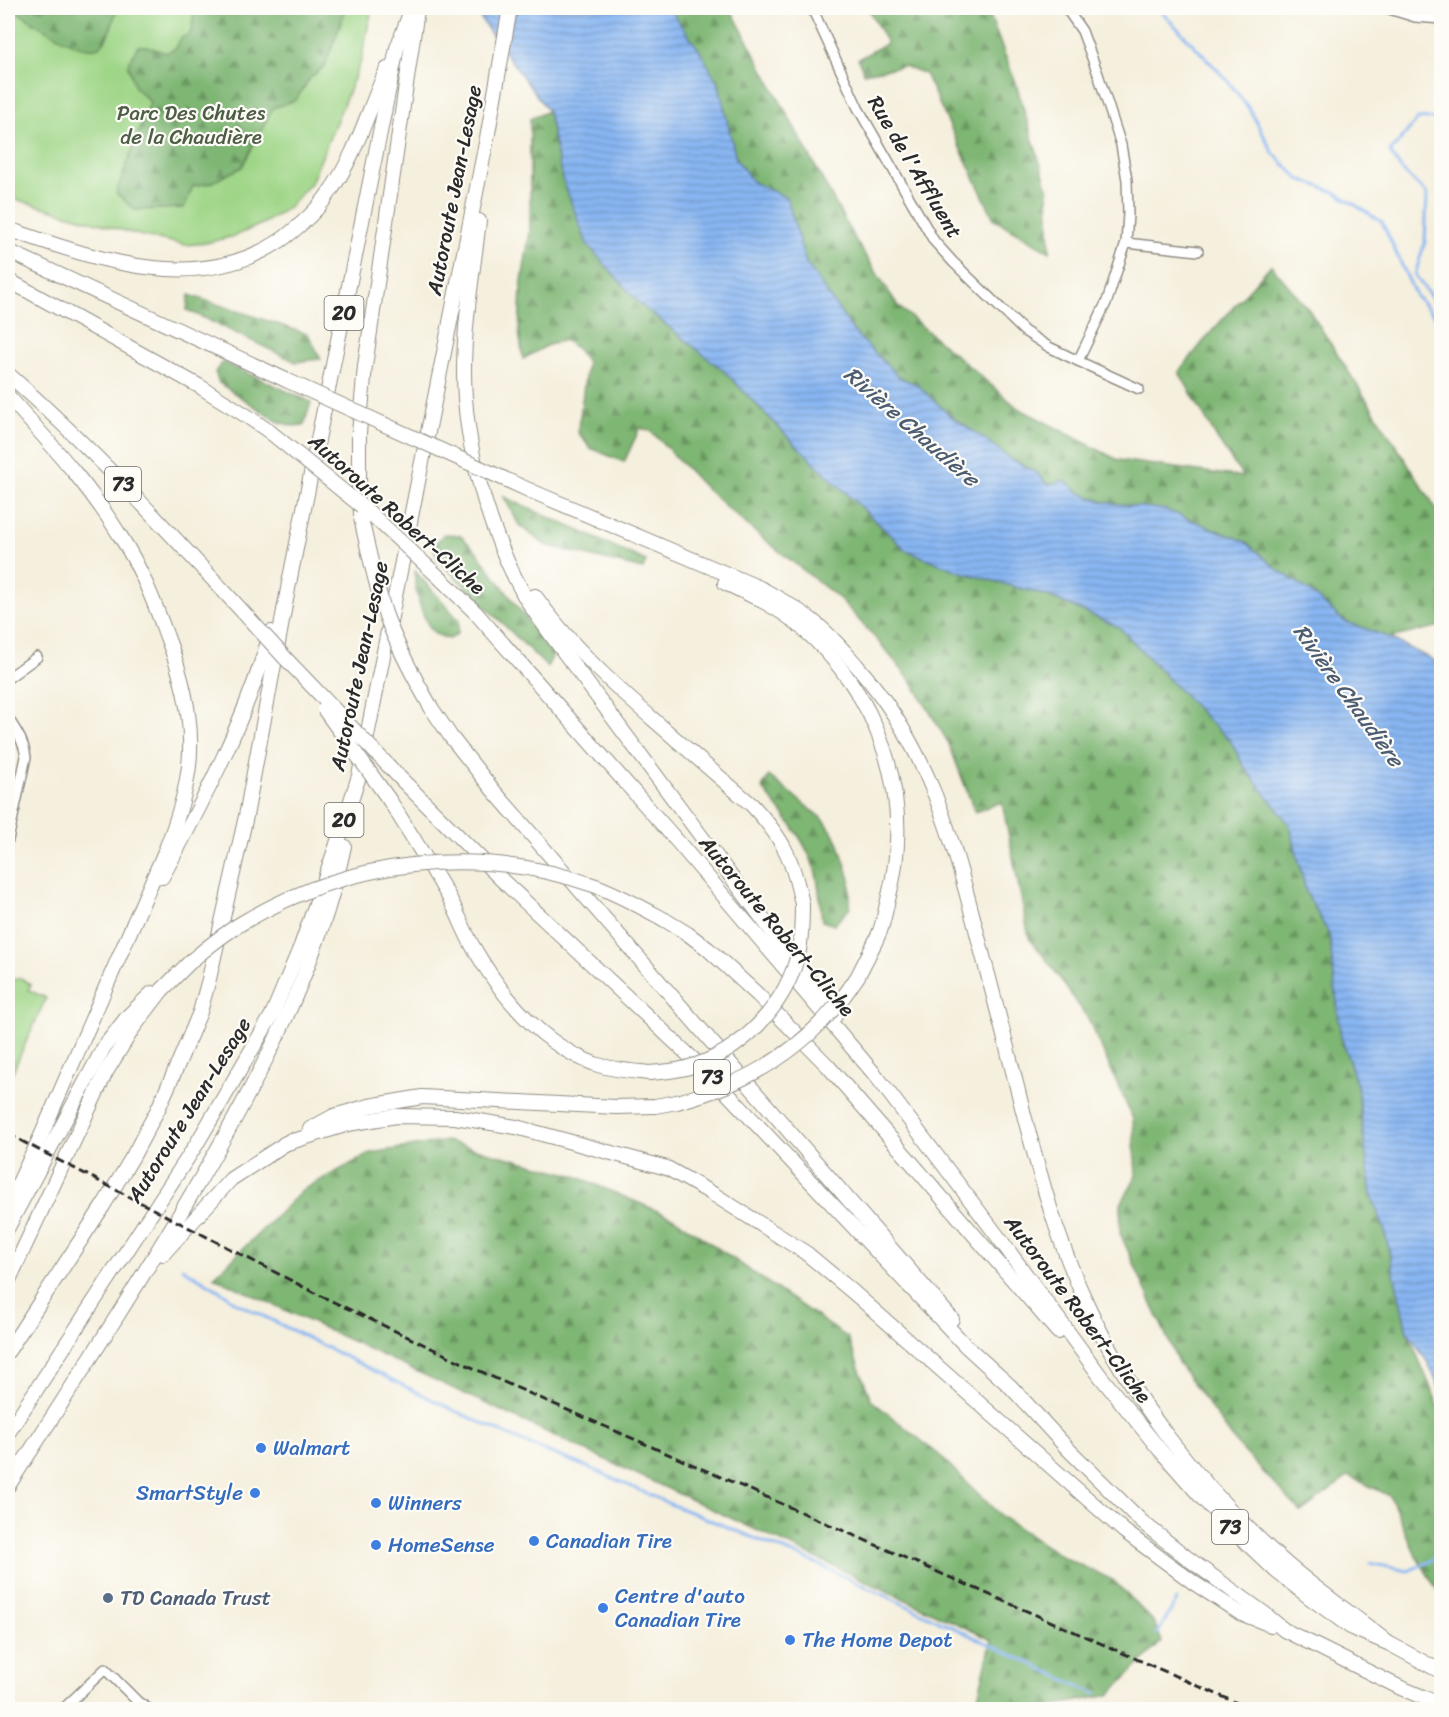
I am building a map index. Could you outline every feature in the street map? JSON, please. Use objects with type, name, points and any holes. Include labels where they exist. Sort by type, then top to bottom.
[{"type":"highway","name":"Autoroute Jean-Lesage","points":[[8,1351],[133,1156],[158,1108],[200,1012],[244,826],[290,578],[396,48],[412,8]]},
{"type":"highway","points":[[418,8],[365,366],[359,433],[361,518],[385,613],[401,652],[432,709],[494,790],[1011,1387]]},
{"type":"highway","name":"Autoroute Jean-Lesage","points":[[8,1432],[196,1145],[272,1015],[301,946],[336,847],[359,776],[488,133],[510,8]]},
{"type":"highway","points":[[8,229],[78,252],[128,265],[162,269],[191,269],[224,265],[250,256],[292,232],[311,216],[330,192],[350,158],[396,48]]},
{"type":"highway","points":[[488,133],[464,372],[472,447],[493,523],[507,560],[525,596],[552,636],[820,994],[878,1077]]},
{"type":"highway","points":[[8,251],[566,507],[760,599],[798,625],[821,645],[840,667],[858,693],[874,723],[892,775],[897,839],[893,880],[880,930],[858,976],[837,1006],[772,1063],[754,1074],[704,1095],[655,1106],[616,1107],[422,1097],[369,1106],[334,1116],[284,1144],[231,1179],[145,1273]]},
{"type":"highway","name":"Autoroute Robert-Cliche","points":[[8,280],[199,386],[270,432],[370,513],[475,612],[664,826],[878,1077],[1101,1377],[1203,1499],[1276,1571],[1309,1597],[1352,1628],[1388,1643],[1442,1672]]},
{"type":"highway","name":"73","points":[[8,374],[86,447],[147,509],[286,659],[502,880],[711,1076],[965,1345],[1011,1387],[1083,1464],[1142,1522],[1284,1630],[1401,1688],[1442,1705]]},
{"type":"highway","points":[[8,396],[85,486],[119,533],[153,598],[182,677],[188,721],[188,778],[180,813],[115,970],[8,1206]]},
{"type":"highway","points":[[566,507],[760,588],[785,602],[817,624],[832,638],[887,704],[909,738],[931,783],[953,843],[1040,1178],[1054,1226],[1088,1307],[1135,1391],[1181,1455],[1272,1552],[1388,1643]]},
{"type":"highway","points":[[286,659],[390,801],[451,901],[471,943],[496,984],[532,1024],[571,1053],[596,1064],[621,1070],[650,1073],[687,1068],[710,1059],[744,1038],[775,1005],[785,988],[799,951],[802,904],[791,860],[782,841],[752,805],[631,700],[578,650],[536,597],[493,523]]},
{"type":"highway","points":[[115,970],[201,806],[227,749],[261,666],[290,578]]},
{"type":"highway","points":[[8,1486],[145,1273],[254,1085],[306,972],[344,850],[359,776]]},
{"type":"highway","points":[[8,1227],[104,1047],[128,1016],[214,942],[241,924],[308,890],[341,878],[372,870],[408,865],[467,862],[499,865],[538,871],[596,886],[633,902],[665,920],[708,949],[758,995],[828,1066],[1051,1324],[1101,1377]]},
{"type":"highway","points":[[8,1282],[106,1072],[133,1028],[162,990],[191,961]]},
{"type":"highway","points":[[284,1144],[348,1124],[396,1116],[455,1117],[516,1127],[667,1168],[807,1253],[1124,1531],[1158,1558],[1240,1613],[1284,1630]]},
{"type":"street","name":"Rue de l'Affluent","points":[[812,8],[858,108],[934,241],[1024,331],[1049,347],[1139,389]]},
{"type":"street","points":[[1066,8],[1082,32],[1098,74],[1121,145],[1127,180],[1126,243],[1107,301],[1078,361]]},
{"type":"street","points":[[1386,8],[1415,17],[1442,19]]},
{"type":"street","points":[[1126,243],[1198,250]]},
{"type":"street","points":[[8,678],[37,657]]},
{"type":"street","points":[[8,718],[22,740],[26,757],[8,840]]},
{"type":"street","points":[[62,1710],[105,1669],[138,1702],[150,1710]]},
{"type":"green space","name":"Parc Des Chutes de la Chaudière","points":[[8,8],[372,8],[361,61],[311,183],[289,207],[266,222],[235,236],[186,245],[139,235],[8,197]]},
{"type":"green space","points":[[11,8],[117,8],[106,39],[100,46],[92,48],[81,47],[69,42]]},
{"type":"green space","points":[[194,8],[345,8],[325,66],[310,78],[296,100],[273,108],[242,167],[211,183],[193,186],[184,208],[135,210],[116,193],[150,102],[135,87],[128,65],[138,46],[146,46],[166,53],[176,48],[181,38],[192,30]]},
{"type":"green space","points":[[669,8],[730,8],[854,238],[898,306],[1018,408],[1118,460],[1243,477],[1218,440],[1179,372],[1271,265],[1309,310],[1441,516],[1441,626],[1390,638],[1344,621],[1304,587],[1279,571],[1246,542],[1166,510],[1104,502],[1080,493],[1064,480],[1048,485],[1036,472],[1009,458],[953,418],[916,384],[900,378],[854,332],[806,263],[787,198],[753,182],[736,159],[719,85]]},
{"type":"green space","points":[[868,8],[987,8],[1016,84],[1048,189],[1050,252],[994,219],[925,74],[904,66],[864,73],[858,59],[887,43]]},
{"type":"green space","points":[[548,111],[562,178],[639,303],[724,371],[795,444],[906,550],[958,571],[1049,596],[1119,627],[1230,740],[1245,768],[1290,825],[1306,892],[1329,934],[1341,1037],[1357,1085],[1371,1194],[1384,1228],[1407,1331],[1441,1412],[1441,1596],[1414,1552],[1390,1496],[1349,1476],[1301,1512],[1237,1444],[1179,1364],[1120,1233],[1121,1204],[1136,1176],[1133,1119],[1089,1020],[1029,938],[1002,802],[975,812],[949,744],[912,682],[877,640],[840,599],[761,537],[706,489],[651,431],[640,428],[624,462],[590,448],[578,432],[587,362],[576,348],[564,340],[546,346],[523,359],[519,331],[521,287],[530,231],[530,119]]},
{"type":"green space","points":[[189,295],[308,334],[321,359],[296,362],[187,310]]},
{"type":"green space","points":[[223,362],[311,402],[304,425],[292,426],[277,421],[219,383],[215,372]]},
{"type":"green space","points":[[504,497],[646,561],[643,569],[545,545],[519,525]]},
{"type":"green space","points":[[444,534],[460,535],[477,552],[553,655],[547,667],[438,560],[433,545]]},
{"type":"green space","points":[[415,571],[459,620],[458,633],[450,639],[436,634],[427,622],[417,595]]},
{"type":"green space","points":[[769,776],[825,821],[838,841],[850,879],[850,908],[834,925],[822,921],[817,876],[811,858],[792,826],[762,788]]},
{"type":"green space","points":[[21,978],[31,985],[28,990],[46,998],[8,1082],[8,981]]},
{"type":"green space","points":[[446,1141],[573,1175],[674,1218],[848,1338],[871,1400],[938,1454],[1002,1517],[1061,1556],[1113,1580],[1153,1621],[1162,1641],[1109,1695],[1037,1709],[975,1709],[992,1640],[214,1277],[304,1189],[371,1153]]},
{"type":"water","name":"Rivière Chaudière","points":[[474,8],[669,8],[700,51],[719,85],[736,159],[753,182],[787,198],[806,263],[854,332],[900,378],[916,384],[953,418],[1009,458],[1036,472],[1048,485],[1064,480],[1080,493],[1104,502],[1166,510],[1246,542],[1279,571],[1304,587],[1344,621],[1390,638],[1437,662],[1441,667],[1441,1392],[1428,1363],[1407,1331],[1384,1228],[1371,1194],[1357,1085],[1341,1037],[1329,934],[1306,892],[1290,825],[1245,768],[1230,740],[1119,627],[1049,596],[958,571],[906,550],[795,444],[724,371],[639,303],[587,244],[562,178],[548,111]]},
{"type":"waterway","points":[[1158,8],[1228,81],[1250,110],[1273,153],[1299,179],[1335,192],[1382,222],[1416,296],[1442,324]]},
{"type":"waterway","points":[[1442,118],[1418,119],[1390,152],[1401,169],[1427,194],[1425,241],[1415,275],[1442,316]]},
{"type":"waterway","points":[[182,1268],[233,1301],[453,1410],[670,1504],[811,1561],[1096,1694]]},
{"type":"waterway","points":[[1370,1563],[1408,1571],[1431,1561],[1442,1545]]},
{"type":"waterway","points":[[1157,1634],[1177,1600]]},
{"type":"railway","points":[[8,1134],[321,1296],[499,1380],[1253,1710]]},
{"type":"place","name":"Walmart","points":[[261,1448]]},
{"type":"place","name":"SmartStyle","points":[[255,1493]]},
{"type":"place","name":"Winners","points":[[376,1503]]},
{"type":"place","name":"Canadian Tire","points":[[534,1541]]},
{"type":"place","name":"HomeSense","points":[[376,1545]]},
{"type":"place","name":"TD Canada Trust","points":[[108,1598]]},
{"type":"place","name":"Centre d'auto Canadian Tire","points":[[603,1608]]},
{"type":"place","name":"The Home Depot","points":[[790,1640]]}]
